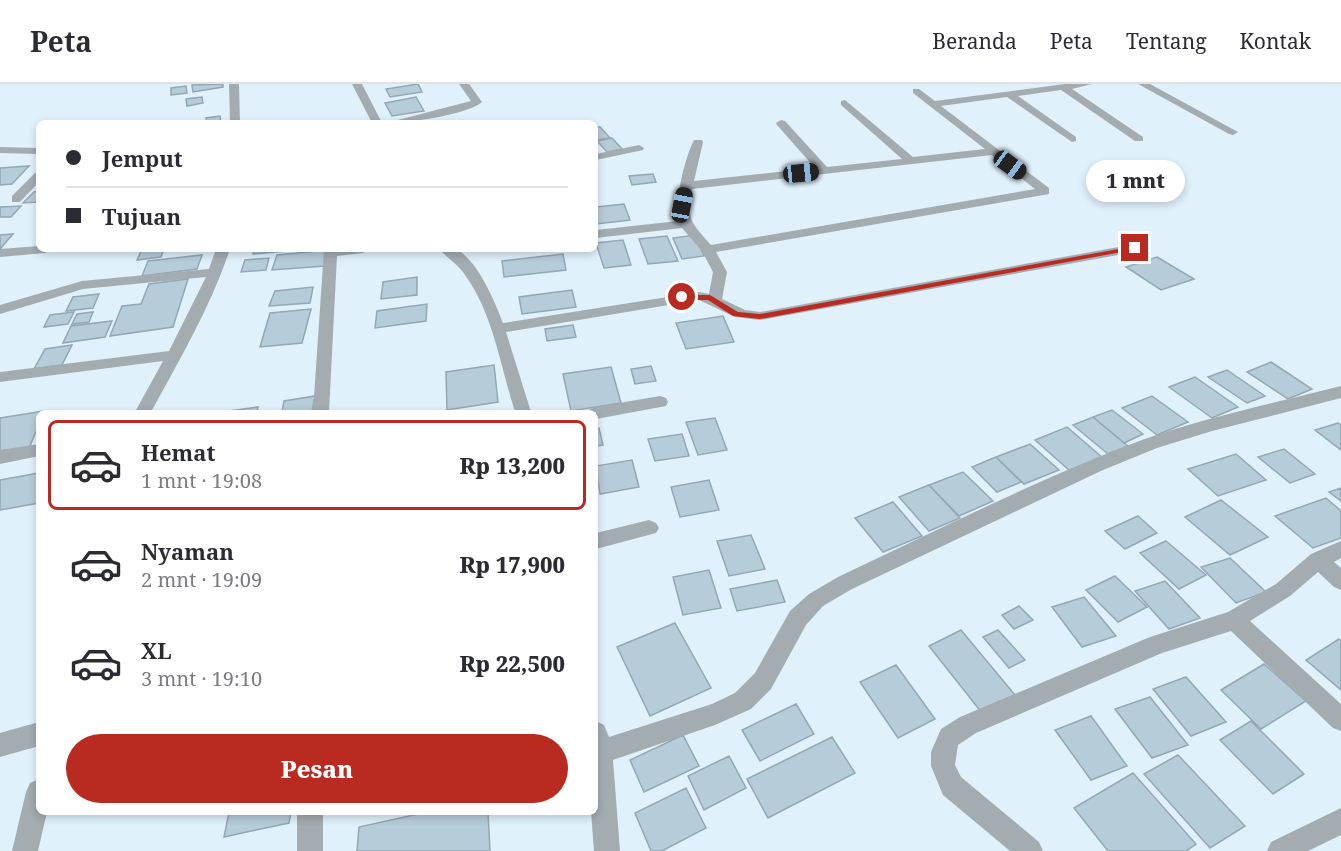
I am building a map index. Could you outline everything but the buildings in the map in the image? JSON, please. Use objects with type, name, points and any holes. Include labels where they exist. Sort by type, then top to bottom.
[{"type":"street","points":[[234,84],[235,120]]},
{"type":"street","points":[[357,84],[375,120]]},
{"type":"street","points":[[404,120],[473,104],[477,100],[464,84]]},
{"type":"street","points":[[932,104],[1087,84]]},
{"type":"street","points":[[1143,84],[1233,132]]},
{"type":"street","points":[[1063,87],[1139,139]]},
{"type":"street","points":[[708,249],[1045,191],[916,91]]},
{"type":"street","points":[[1009,94],[1072,139]]},
{"type":"street","points":[[845,103],[911,161]]},
{"type":"street","points":[[781,123],[824,171]]},
{"type":"street","points":[[698,142],[682,205],[685,224],[708,249],[720,272],[715,300]]},
{"type":"street","points":[[598,157],[639,148]]},
{"type":"street","points":[[0,150],[36,151]]},
{"type":"street","points":[[685,186],[992,152]]},
{"type":"street","points":[[16,199],[36,178]]},
{"type":"street","points":[[598,234],[685,224]]},
{"type":"street","points":[[496,329],[699,296],[715,300],[736,314],[760,316],[1135,248]]},
{"type":"street","points":[[0,254],[36,250]]},
{"type":"street","points":[[144,410],[216,272],[223,252]]},
{"type":"street","points":[[321,410],[331,252]]},
{"type":"street","points":[[451,252],[484,292],[522,410]]},
{"type":"street","points":[[0,310],[81,285],[216,272]]},
{"type":"street","points":[[0,377],[174,355]]},
{"type":"street","points":[[607,851],[598,743],[715,714],[743,701],[763,681],[798,618],[816,600],[845,583],[1096,465],[1209,426],[1341,392]]},
{"type":"street","points":[[598,413],[660,402]]},
{"type":"street","points":[[0,457],[36,451]]},
{"type":"street","points":[[598,541],[649,528]]},
{"type":"street","points":[[1030,851],[952,786],[943,766],[943,752],[949,737],[968,725],[1158,644],[1234,620],[1283,590],[1318,560],[1341,549]]},
{"type":"street","points":[[1318,560],[1341,581]]},
{"type":"street","points":[[1234,620],[1341,720]]},
{"type":"street","points":[[0,745],[36,735]]},
{"type":"street","points":[[25,851],[36,805]]},
{"type":"street","points":[[310,815],[310,851]]},
{"type":"street","points":[[1280,851],[1341,821]]},
{"type":"route","points":[[682,297],[710,297],[736,314],[746,317],[760,316],[915,290],[1135,248]]}]
